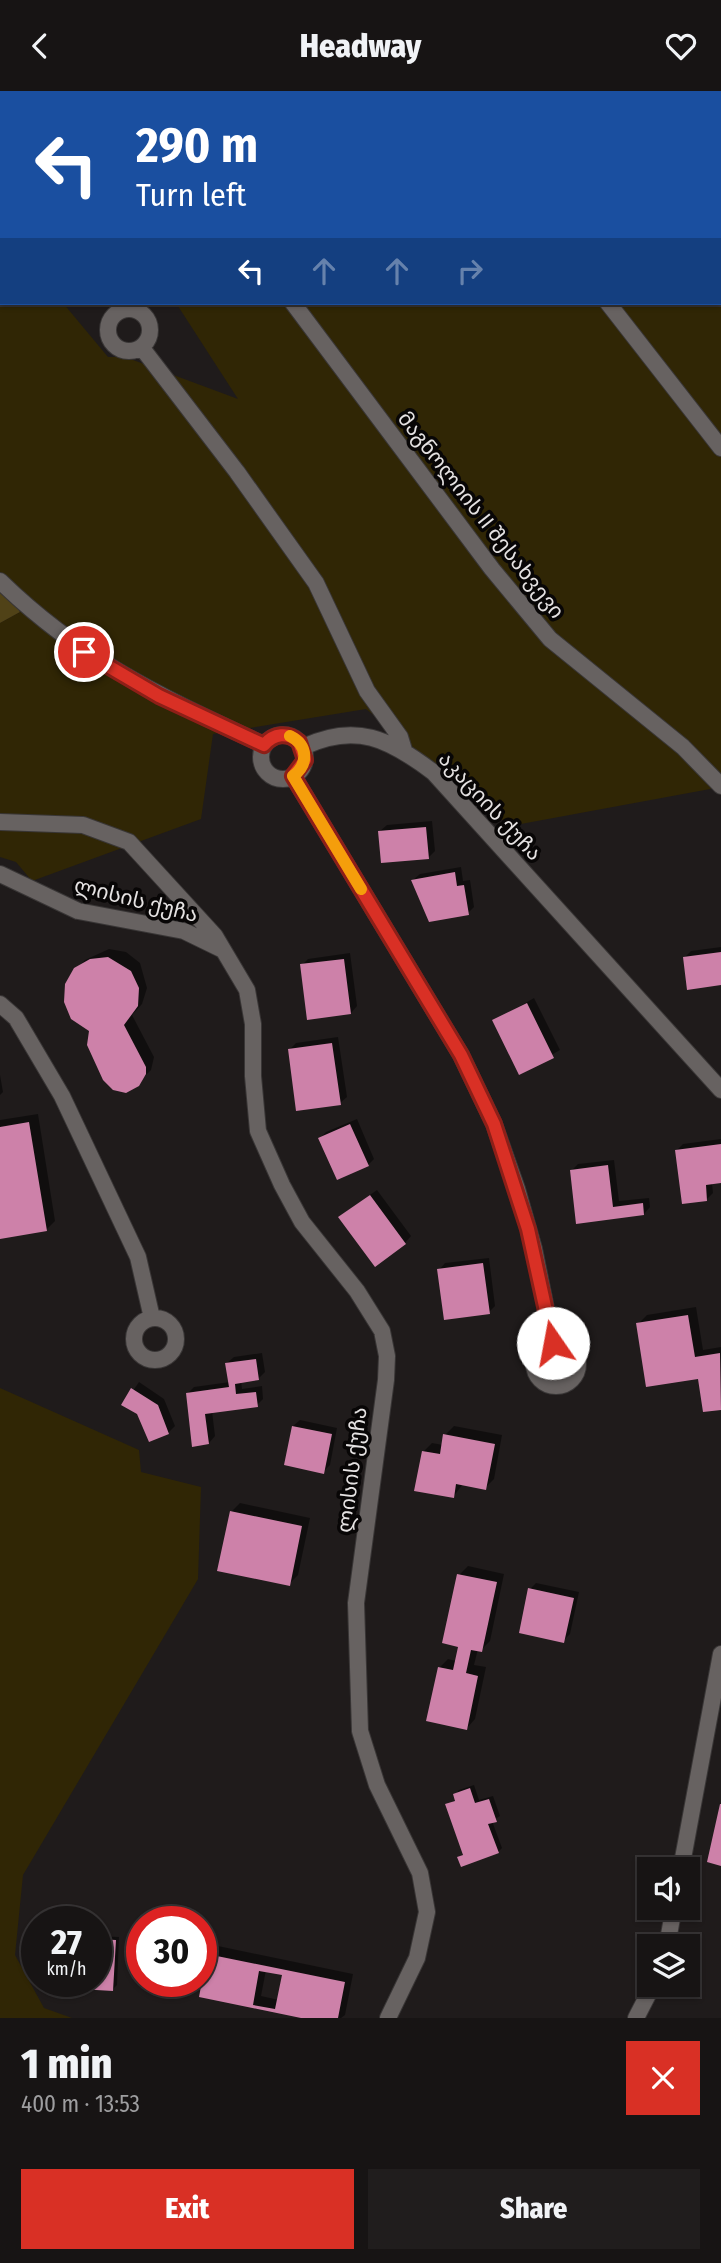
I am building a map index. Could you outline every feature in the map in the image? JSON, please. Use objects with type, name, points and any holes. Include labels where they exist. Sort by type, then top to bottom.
[{"type":"street","name":"მაგნოლიის II შესახვევი","points":[[294,305],[492,569],[550,639],[683,747],[721,786]]},
{"type":"street","points":[[610,305],[721,448]]},
{"type":"street","points":[[142,348],[237,472],[316,583],[367,691],[400,737],[404,750]]},
{"type":"street","points":[[0,580],[40,619],[84,652],[159,696],[264,745]]},
{"type":"street","name":"აკაციის ქუჩა","points":[[303,747],[326,736],[346,734],[373,737],[404,750],[433,772],[721,1090]]},
{"type":"street","points":[[284,735],[295,738],[303,747],[303,767],[293,776],[277,778],[270,774],[261,761],[264,745],[273,737],[284,735]]},
{"type":"street","points":[[293,776],[461,1055],[494,1124],[534,1249],[553,1343]]},
{"type":"street","name":"ლისის ქუჩა","points":[[0,822],[83,825],[129,842],[215,936],[247,990],[253,1024],[253,1076],[258,1131],[302,1222],[357,1291],[382,1331],[387,1356],[356,1603],[360,1731],[377,1785],[420,1873],[426,1912],[418,1958],[388,2018]]},
{"type":"street","name":"ლისის ქუჩა","points":[[0,874],[78,911],[184,931],[223,951]]},
{"type":"street","points":[[0,1004],[16,1018],[62,1096],[138,1257],[152,1318]]},
{"type":"street","points":[[683,1857],[721,1654]]},
{"type":"street","points":[[636,2018],[647,1997]]},
{"type":"shaded area","points":[[0,305],[65,305],[108,357],[125,357],[238,399],[177,305],[721,305],[721,787],[510,826],[366,709],[213,734],[201,819],[32,881],[16,862],[0,857],[0,623],[22,611],[0,578]]},
{"type":"shaded area","points":[[0,579],[20,612],[0,623]]},
{"type":"shaded area","points":[[0,1388],[139,1450],[141,1472],[201,1487],[198,1579],[23,1875],[15,1955],[21,1966],[21,1997],[38,1997],[44,2008],[72,2018],[0,2018]]},
{"type":"building","points":[[426,827],[429,859],[381,863],[378,831]]},
{"type":"building","points":[[455,872],[457,886],[464,885],[469,915],[429,922],[411,880]]},
{"type":"building","points":[[721,952],[721,985],[687,990],[683,957]]},
{"type":"building","points":[[108,957],[131,971],[139,988],[138,1006],[124,1025],[146,1067],[146,1074],[139,1086],[126,1093],[113,1090],[103,1080],[87,1045],[89,1031],[71,1019],[64,1002],[65,984],[74,968],[90,959]]},
{"type":"building","points":[[344,959],[351,1014],[307,1020],[300,964]]},
{"type":"building","points":[[527,1003],[554,1058],[519,1075],[492,1020]]},
{"type":"building","points":[[332,1043],[341,1105],[296,1111],[288,1049]]},
{"type":"building","points":[[29,1122],[47,1231],[0,1239],[0,1127]]},
{"type":"building","points":[[350,1124],[369,1166],[337,1180],[318,1138]]},
{"type":"building","points":[[721,1144],[721,1183],[706,1185],[707,1201],[682,1204],[675,1150]]},
{"type":"building","points":[[608,1165],[613,1207],[643,1203],[644,1215],[576,1224],[570,1170]]},
{"type":"building","points":[[370,1195],[406,1244],[375,1267],[338,1217]]},
{"type":"building","points":[[483,1263],[490,1314],[444,1320],[437,1269]]},
{"type":"building","points":[[688,1315],[695,1357],[720,1353],[721,1410],[703,1412],[698,1379],[646,1387],[636,1323]]},
{"type":"building","points":[[256,1359],[259,1380],[235,1384],[236,1394],[256,1392],[258,1407],[205,1414],[209,1444],[192,1447],[186,1393],[229,1387],[225,1363]]},
{"type":"building","points":[[131,1388],[158,1405],[169,1434],[149,1442],[137,1414],[121,1405]]},
{"type":"building","points":[[292,1426],[332,1434],[324,1474],[284,1465]]},
{"type":"building","points":[[443,1434],[495,1444],[486,1490],[456,1484],[454,1498],[414,1491],[422,1451],[440,1454]]},
{"type":"building","points":[[230,1511],[302,1526],[290,1586],[217,1571]]},
{"type":"building","points":[[457,1574],[497,1582],[482,1652],[471,1650],[466,1673],[478,1676],[467,1730],[426,1721],[438,1667],[453,1670],[458,1647],[442,1643]]},
{"type":"building","points":[[528,1588],[574,1598],[564,1643],[519,1633]]},
{"type":"building","points":[[470,1788],[475,1803],[489,1799],[497,1822],[488,1824],[499,1853],[461,1867],[457,1857],[463,1855],[445,1804],[455,1801],[453,1794]]},
{"type":"building","points":[[721,1804],[721,1866],[707,1862]]},
{"type":"building","points":[[112,1940],[116,1940],[112,1991]]},
{"type":"building","points":[[217,1956],[345,1982],[338,2018],[301,2018],[199,1997],[217,1997]],"holes":[[[259,1971],[282,1975],[275,2009],[253,2005]]]},
{"type":"slow traffic","points":[[290,736],[299,742],[305,753],[303,767],[293,776],[307,795],[361,889]]},
{"type":"route","points":[[84,652],[159,696],[264,745],[273,737],[284,735],[295,738],[303,747],[303,767],[293,776],[307,795],[461,1055],[494,1124],[534,1249],[553,1343]]}]
